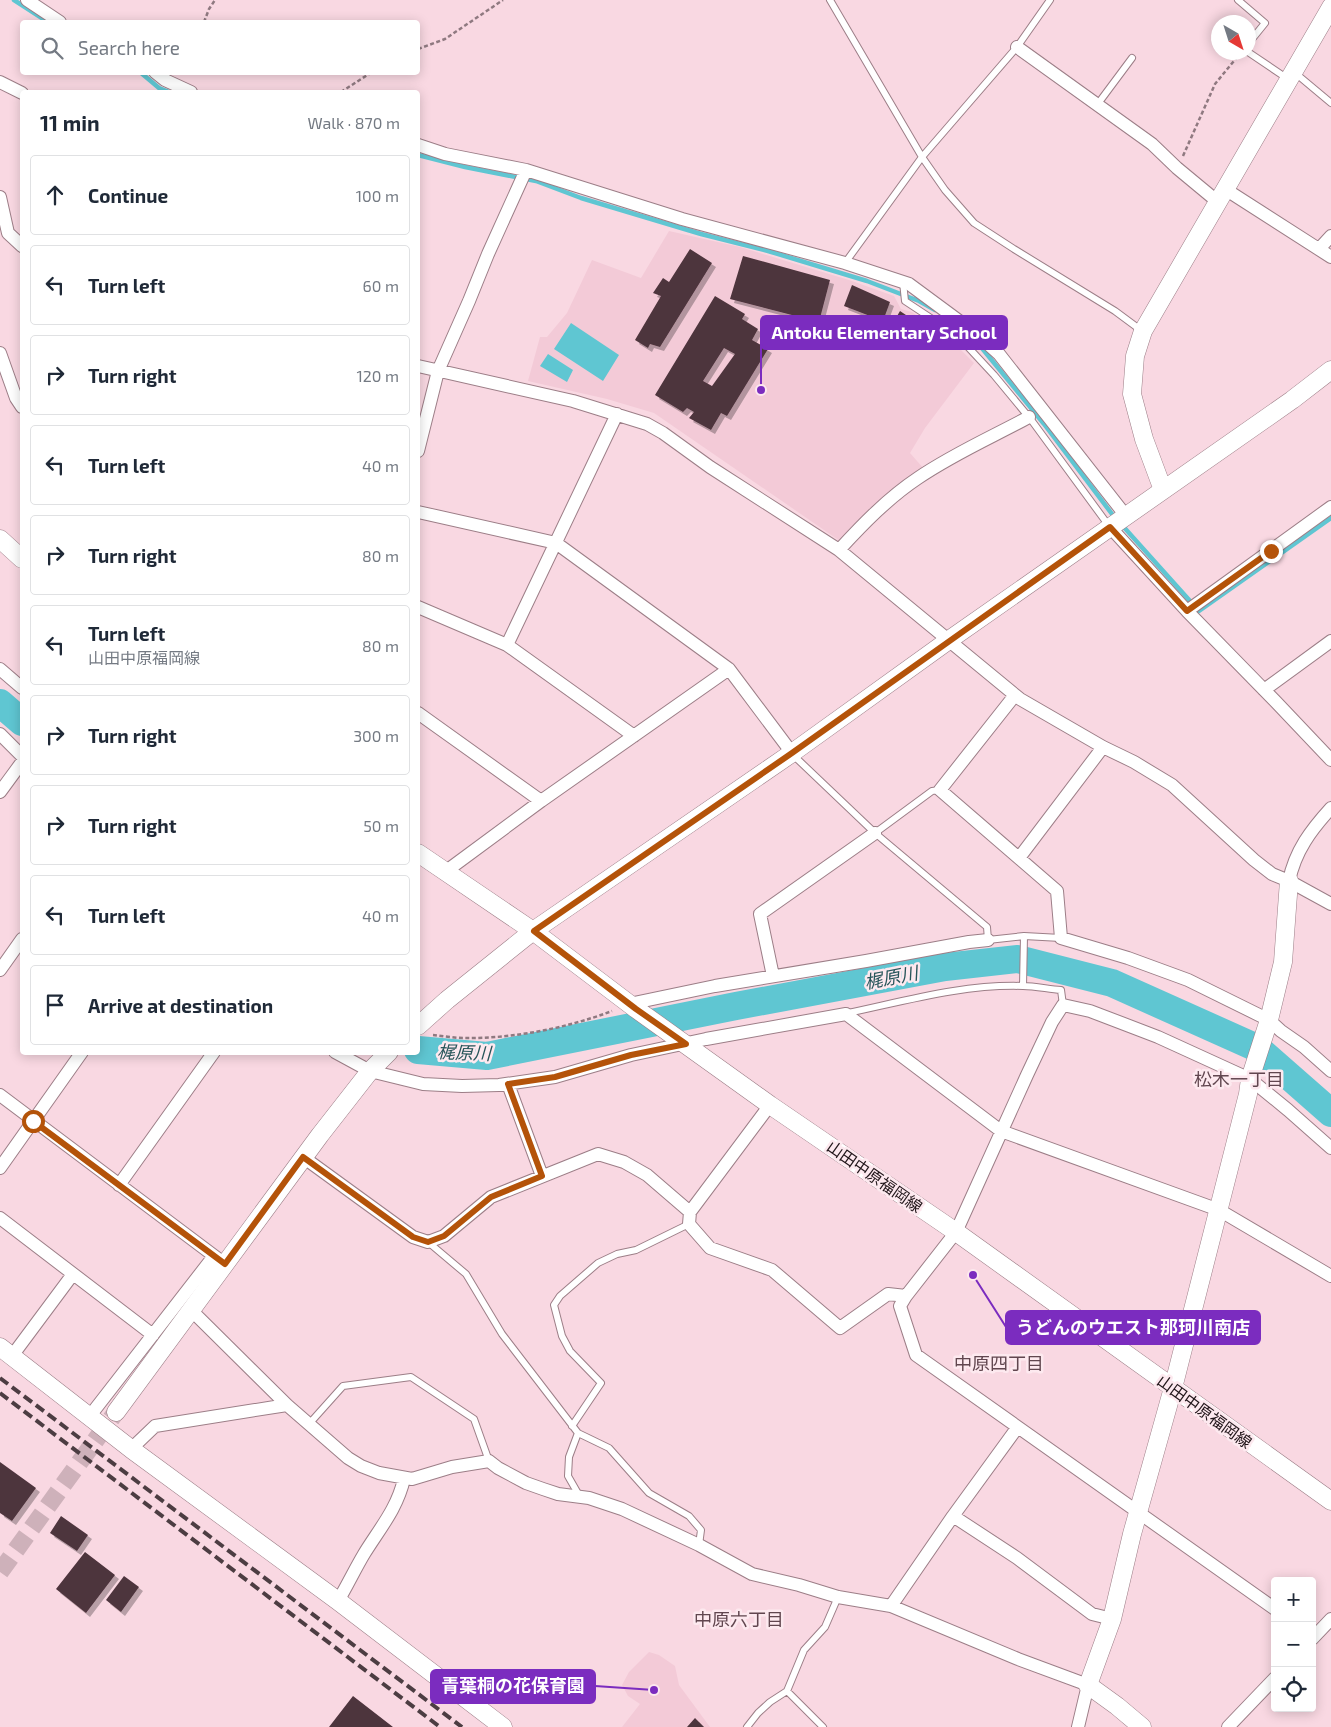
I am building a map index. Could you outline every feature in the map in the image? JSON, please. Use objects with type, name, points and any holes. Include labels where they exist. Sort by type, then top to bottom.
[{"type":"street","points":[[27,0],[57,20]]},
{"type":"street","points":[[1162,490],[1144,439],[1132,394],[1134,356],[1143,331],[1331,7]]},
{"type":"street","points":[[1017,47],[1152,144],[1177,168],[1221,196],[1331,257]]},
{"type":"street","points":[[159,75],[187,90]]},
{"type":"street","points":[[0,82],[20,92]]},
{"type":"street","points":[[420,146],[445,154],[526,170],[682,219],[845,263],[909,284],[978,334],[999,354],[1126,516]]},
{"type":"street","points":[[420,443],[438,370],[526,170]]},
{"type":"street","points":[[0,198],[4,234],[20,245]]},
{"type":"street","points":[[1319,249],[1331,236]]},
{"type":"street","points":[[0,353],[16,398],[20,403]]},
{"type":"street","points":[[420,366],[573,401],[647,424],[663,433],[710,467],[839,550],[1015,695],[1047,716],[1134,762],[1172,785],[1254,860],[1272,874],[1290,881],[1331,904]]},
{"type":"street","points":[[422,1031],[447,1000],[534,931],[792,753],[949,640],[1292,400],[1331,370]]},
{"type":"street","points":[[507,645],[617,414]]},
{"type":"street","points":[[839,550],[871,516],[917,479],[945,461],[1029,417]]},
{"type":"street","points":[[1187,611],[1331,507]]},
{"type":"street","points":[[420,512],[556,543],[729,669],[792,753]]},
{"type":"street","points":[[1110,527],[1187,611],[1331,760]]},
{"type":"street","points":[[0,539],[20,555]]},
{"type":"street","points":[[420,608],[507,645],[634,736]]},
{"type":"street","points":[[1264,690],[1331,641]]},
{"type":"street","points":[[0,669],[20,686]]},
{"type":"street","points":[[445,872],[541,801],[729,669]]},
{"type":"street","points":[[1015,695],[940,790],[1057,891],[1061,938],[1128,958],[1188,980],[1269,1020],[1331,1071]]},
{"type":"street","points":[[420,713],[541,801]]},
{"type":"street","points":[[0,734],[20,754]]},
{"type":"street","points":[[1019,858],[1103,747]]},
{"type":"street","points":[[0,792],[20,765]]},
{"type":"street","points":[[1078,1727],[1088,1685],[1112,1619],[1138,1513],[1173,1388],[1219,1210],[1248,1094],[1250,1079],[1269,1020],[1284,962],[1292,867],[1305,839],[1331,808]]},
{"type":"street","points":[[772,976],[760,914],[875,833]]},
{"type":"street","name":"山田中原福岡線","points":[[420,855],[534,931],[632,1006],[770,1105],[956,1232],[1331,1501]]},
{"type":"street","points":[[632,1006],[715,986],[988,940]]},
{"type":"street","points":[[0,970],[20,942]]},
{"type":"street","points":[[1271,1606],[916,1355],[900,1306],[956,1232],[1052,1022],[1063,1005],[1090,1011],[1158,1037],[1250,1079],[1331,1148]]},
{"type":"street","points":[[342,1055],[372,1068],[423,1084],[462,1086],[508,1084],[555,1077],[679,1039],[846,1014],[1001,1131],[1219,1210],[1331,1276]]},
{"type":"street","points":[[0,1168],[80,1055]]},
{"type":"street","points":[[119,1186],[212,1055]]},
{"type":"street","points":[[89,1417],[152,1335],[220,1260],[372,1068],[386,1055]]},
{"type":"street","points":[[508,1084],[542,1176]]},
{"type":"street","points":[[0,1095],[220,1260]]},
{"type":"street","points":[[690,1218],[770,1105]]},
{"type":"street","points":[[303,1157],[413,1237],[428,1242],[444,1236],[491,1197],[598,1154],[624,1162],[647,1175],[690,1218],[710,1248],[772,1270],[840,1328],[888,1294],[906,1296]]},
{"type":"street","points":[[0,1218],[152,1335]]},
{"type":"street","points":[[116,1412],[191,1310],[220,1260]]},
{"type":"street","points":[[73,1274],[6,1352],[131,1449],[503,1727]]},
{"type":"street","points":[[191,1310],[287,1405],[348,1458],[361,1466],[379,1473],[412,1479],[452,1467],[489,1461],[526,1483],[558,1494],[590,1498],[622,1509],[699,1545],[752,1574],[799,1585],[838,1597],[891,1606],[1018,1659],[1088,1685],[1142,1727]]},
{"type":"street","points":[[131,1449],[155,1426],[287,1405]]},
{"type":"street","points":[[891,1606],[1017,1428]]},
{"type":"street","points":[[338,1602],[365,1553],[391,1514],[400,1496],[404,1479]]},
{"type":"street","points":[[953,1516],[1017,1558],[1092,1614],[1112,1619]]},
{"type":"street","points":[[1316,1634],[1331,1619]]},
{"type":"street","points":[[1228,1727],[1271,1682]]},
{"type":"lane","points":[[830,0],[922,157],[945,190],[974,223],[1014,250],[1116,311],[1143,331]]},
{"type":"lane","points":[[845,263],[922,157],[1017,47],[1050,0]]},
{"type":"lane","points":[[1238,0],[1256,15]]},
{"type":"lane","points":[[1256,15],[1265,23],[1256,34]]},
{"type":"lane","points":[[1256,56],[1291,76],[1331,103]]},
{"type":"lane","points":[[1097,105],[1132,58]]},
{"type":"lane","points":[[903,282],[905,301],[946,328],[968,347],[1029,417],[1110,527]]},
{"type":"lane","points":[[792,753],[875,833],[986,927],[988,940],[1061,938]]},
{"type":"lane","points":[[875,833],[932,791],[940,790]]},
{"type":"lane","points":[[1023,984],[1024,939]]},
{"type":"lane","points":[[846,1014],[936,994],[1023,984],[1061,990],[1063,1005]]},
{"type":"lane","points":[[572,1426],[601,1383],[570,1351],[562,1336],[554,1305],[560,1296],[598,1263],[617,1254],[636,1250],[690,1218]]},
{"type":"lane","points":[[428,1242],[466,1274],[502,1334],[578,1433],[609,1448],[649,1493],[690,1516],[701,1530],[699,1545]]},
{"type":"lane","points":[[309,1424],[343,1386],[411,1377],[474,1419],[489,1461]]},
{"type":"lane","points":[[578,1433],[569,1457],[568,1476],[581,1497]]},
{"type":"lane","points":[[747,1727],[770,1702],[787,1691],[796,1665],[804,1650],[825,1626],[838,1597]]},
{"type":"lane","points":[[787,1691],[823,1727]]},
{"type":"path","points":[[205,20],[215,0]]},
{"type":"path","points":[[420,48],[445,39],[503,0]]},
{"type":"path","points":[[1177,168],[1215,84],[1235,60]]},
{"type":"path","points":[[344,90],[367,75]]},
{"type":"path","points":[[422,1031],[463,1038],[527,1033],[632,1006]]},
{"type":"shaded area","points":[[669,231],[740,247],[849,280],[894,296],[901,309],[912,312],[953,342],[974,363],[925,428],[910,453],[924,469],[840,541],[654,413],[607,399],[528,381],[540,337],[547,337],[567,313],[592,260],[641,278]]},
{"type":"shaded area","points":[[649,1652],[659,1655],[675,1666],[679,1685],[710,1727],[622,1727],[640,1704],[628,1696],[622,1685],[629,1672]]},
{"type":"water","points":[[571,323],[619,355],[603,381],[554,349]]},
{"type":"water","points":[[548,354],[573,370],[567,382],[540,366]]},
{"type":"building","points":[[690,249],[712,263],[660,347],[650,344],[648,348],[635,340],[661,296],[653,293],[663,278],[669,282]]},
{"type":"building","points":[[743,256],[830,280],[819,322],[730,299]]},
{"type":"building","points":[[852,285],[890,302],[883,321],[844,306]]},
{"type":"building","points":[[715,296],[745,314],[742,319],[758,329],[752,340],[768,349],[727,416],[721,413],[711,430],[689,418],[694,412],[687,408],[683,412],[655,395]],"holes":[[[724,348],[735,354],[712,386],[703,381]]]},
{"type":"building","points":[[900,311],[918,323],[913,335],[893,323]]},
{"type":"building","points":[[0,1462],[36,1488],[12,1521],[0,1513]]},
{"type":"building","points":[[61,1516],[88,1535],[77,1551],[50,1533]]},
{"type":"building","points":[[85,1552],[115,1575],[86,1613],[56,1589]]},
{"type":"building","points":[[124,1576],[139,1587],[121,1612],[106,1600]]},
{"type":"building","points":[[353,1696],[393,1727],[329,1727]]},
{"type":"building","points":[[695,1718],[704,1727],[687,1727]]},
{"type":"waterway","points":[[14,0],[45,20]]},
{"type":"waterway","points":[[144,75],[164,90]]},
{"type":"waterway","points":[[420,156],[465,167],[536,181],[581,198],[867,281],[919,301],[935,310]]},
{"type":"waterway","points":[[965,332],[981,347],[1044,424],[1115,518]]},
{"type":"waterway","points":[[1121,524],[1199,611],[1331,518]]},
{"type":"waterway","name":"梶原川","points":[[0,703],[20,720]]},
{"type":"waterway","name":"梶原川","points":[[420,1050],[487,1056],[736,1006],[945,967],[1018,959],[1112,983],[1257,1048],[1331,1113]]},
{"type":"tunnel","points":[[0,1572],[116,1412]]},
{"type":"railway","points":[[0,1378],[462,1727]]},
{"type":"railway","points":[[0,1393],[440,1727]]},
{"type":"place","name":"Antoku Elementary School","points":[[761,390]]},
{"type":"place","name":"うどんのウエスト那珂川南店","points":[[973,1275]]},
{"type":"place","name":"青葉桐の花保育園","points":[[654,1690]]},
{"type":"district","name":"松木一丁目","points":[[1239,1079]]},
{"type":"district","name":"中原四丁目","points":[[999,1363]]},
{"type":"district","name":"中原六丁目","points":[[739,1619]]},
{"type":"route","points":[[33,1121],[225,1264],[303,1157],[413,1237],[428,1242],[444,1236],[491,1197],[542,1176],[508,1084],[555,1077],[631,1055],[686,1044],[629,1004],[534,931],[792,753],[1110,527],[1187,611],[1271,551]]}]
